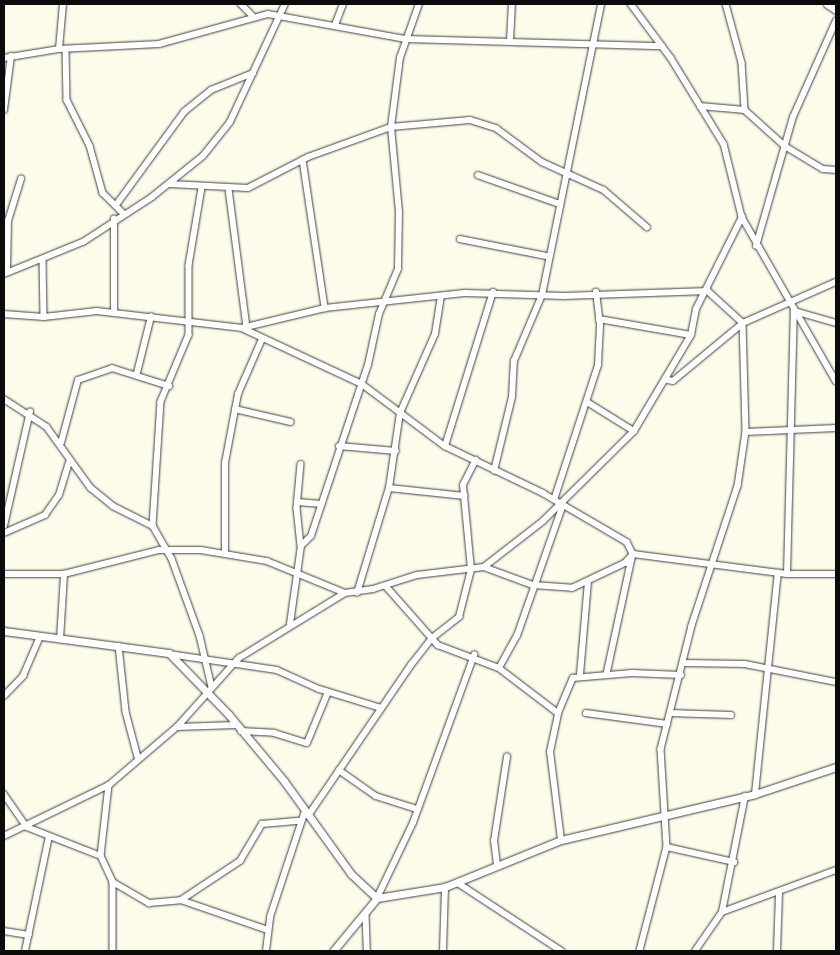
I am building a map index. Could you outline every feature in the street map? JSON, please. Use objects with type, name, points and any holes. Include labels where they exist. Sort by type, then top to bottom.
[{"type":"street","points":[[63,4],[62,49],[67,100],[90,146],[97,180],[124,214]]},
{"type":"street","points":[[241,4],[252,15]]},
{"type":"street","points":[[21,179],[8,221],[6,273],[43,260],[83,242],[114,219],[170,184],[215,143],[254,73],[285,4]]},
{"type":"street","points":[[334,25],[343,4]]},
{"type":"street","points":[[301,546],[310,536],[339,446],[362,384],[385,300],[396,279],[400,247],[391,127],[406,39],[419,4]]},
{"type":"street","points":[[510,41],[512,4]]},
{"type":"street","points":[[494,471],[511,406],[514,360],[542,295],[547,256],[560,204],[570,175],[601,4]]},
{"type":"street","points":[[631,4],[662,46],[724,144],[742,217],[756,246],[836,381]]},
{"type":"street","points":[[726,4],[742,63],[746,110]]},
{"type":"street","points":[[827,4],[836,10]]},
{"type":"street","points":[[4,58],[62,49],[159,44],[252,15],[280,15],[406,39],[593,42],[662,46]]},
{"type":"street","points":[[756,246],[793,117],[836,21]]},
{"type":"street","points":[[4,110],[11,56]]},
{"type":"street","points":[[116,205],[184,112],[211,90],[254,73]]},
{"type":"street","points":[[700,106],[746,110],[785,146],[823,169],[836,170]]},
{"type":"street","points":[[170,184],[228,189],[259,185],[303,160],[391,127],[457,120],[489,124],[542,162],[604,190],[647,228]]},
{"type":"street","points":[[303,160],[325,308]]},
{"type":"street","points":[[478,175],[560,204]]},
{"type":"street","points":[[202,188],[189,266],[191,321],[162,402],[154,526],[166,549],[200,636],[209,689]]},
{"type":"street","points":[[228,189],[245,328]]},
{"type":"street","points":[[484,568],[559,503],[634,431],[668,380],[690,335],[696,309],[708,291],[742,217]]},
{"type":"street","points":[[114,219],[114,313]]},
{"type":"street","points":[[460,239],[547,256]]},
{"type":"street","points":[[43,260],[44,317]]},
{"type":"street","points":[[668,380],[673,381],[743,323],[836,282]]},
{"type":"street","points":[[4,314],[44,317],[75,310],[245,328],[325,308],[385,300],[493,292],[542,295],[596,292],[708,291],[743,323],[746,432],[738,486],[684,664],[661,749],[667,847],[640,951]]},
{"type":"street","points":[[445,446],[493,292]]},
{"type":"street","points":[[499,668],[517,636],[589,403],[598,365],[600,319],[596,292]]},
{"type":"street","points":[[357,593],[389,488],[396,451],[400,413],[435,334],[441,297]]},
{"type":"street","points":[[794,311],[836,323]]},
{"type":"street","points":[[787,574],[794,433],[794,311]]},
{"type":"street","points":[[137,373],[151,317]]},
{"type":"street","points":[[600,319],[690,335]]},
{"type":"street","points":[[245,328],[262,339],[362,384],[445,446],[559,503],[627,542],[634,554],[607,674]]},
{"type":"street","points":[[225,552],[224,463],[235,409],[262,339]]},
{"type":"street","points":[[61,443],[78,380],[103,368],[137,373],[169,386]]},
{"type":"street","points":[[4,398],[30,412],[61,443],[69,462],[113,506],[154,526]]},
{"type":"street","points":[[589,403],[634,431]]},
{"type":"street","points":[[235,409],[291,422]]},
{"type":"street","points":[[4,526],[30,412]]},
{"type":"street","points":[[746,432],[794,433],[836,428]]},
{"type":"street","points":[[339,446],[396,451]]},
{"type":"street","points":[[266,951],[268,930],[299,821],[339,770],[431,639],[459,617],[471,570],[463,485],[476,460]]},
{"type":"street","points":[[4,533],[45,514],[59,495],[69,462]]},
{"type":"street","points":[[290,624],[300,572],[301,546],[298,502],[301,464]]},
{"type":"street","points":[[389,488],[465,496]]},
{"type":"street","points":[[298,502],[321,504]]},
{"type":"street","points":[[4,574],[64,574],[166,549],[225,552],[300,572],[345,592],[357,593],[386,586],[416,575],[484,568],[534,585],[556,589],[588,582],[634,554],[787,574],[836,574]]},
{"type":"street","points":[[755,794],[770,668],[778,573]]},
{"type":"street","points":[[60,640],[64,574]]},
{"type":"street","points":[[580,675],[588,582]]},
{"type":"street","points":[[386,586],[431,639],[474,654],[499,668],[558,713]]},
{"type":"street","points":[[4,836],[27,827],[109,785],[138,756],[177,727],[232,664],[290,624],[345,592]]},
{"type":"street","points":[[4,631],[39,639],[119,646],[169,654],[203,656],[232,664],[278,670],[328,692],[381,708]]},
{"type":"street","points":[[4,696],[23,676],[39,639]]},
{"type":"street","points":[[119,646],[126,712],[138,756]]},
{"type":"street","points":[[169,654],[209,689],[351,874],[377,898]]},
{"type":"street","points":[[333,951],[366,914],[377,898],[417,809],[474,654]]},
{"type":"street","points":[[684,664],[770,668],[836,682]]},
{"type":"street","points":[[561,840],[550,752],[558,713],[573,678],[580,675],[607,674],[681,675]]},
{"type":"street","points":[[177,727],[239,728],[274,734],[307,744],[328,692]]},
{"type":"street","points":[[586,713],[667,724]]},
{"type":"street","points":[[670,713],[731,715]]},
{"type":"street","points":[[497,865],[494,841],[507,757]]},
{"type":"street","points":[[377,898],[445,887],[561,840],[666,812],[755,794],[836,766]]},
{"type":"street","points":[[339,770],[376,796],[417,809]]},
{"type":"street","points":[[109,785],[102,856],[113,882],[113,951]]},
{"type":"street","points":[[4,794],[27,827],[102,856]]},
{"type":"street","points":[[695,951],[722,912],[734,862],[745,796]]},
{"type":"street","points":[[181,900],[240,861],[262,824],[299,821]]},
{"type":"street","points":[[26,951],[49,836]]},
{"type":"street","points":[[667,847],[734,862]]},
{"type":"street","points":[[722,912],[779,893],[836,870]]},
{"type":"street","points":[[113,882],[149,903],[181,900],[268,930]]},
{"type":"street","points":[[458,883],[562,951]]},
{"type":"street","points":[[443,951],[445,887]]},
{"type":"street","points":[[777,951],[779,893]]},
{"type":"street","points":[[366,914],[367,951]]},
{"type":"street","points":[[4,930],[29,935]]}]
